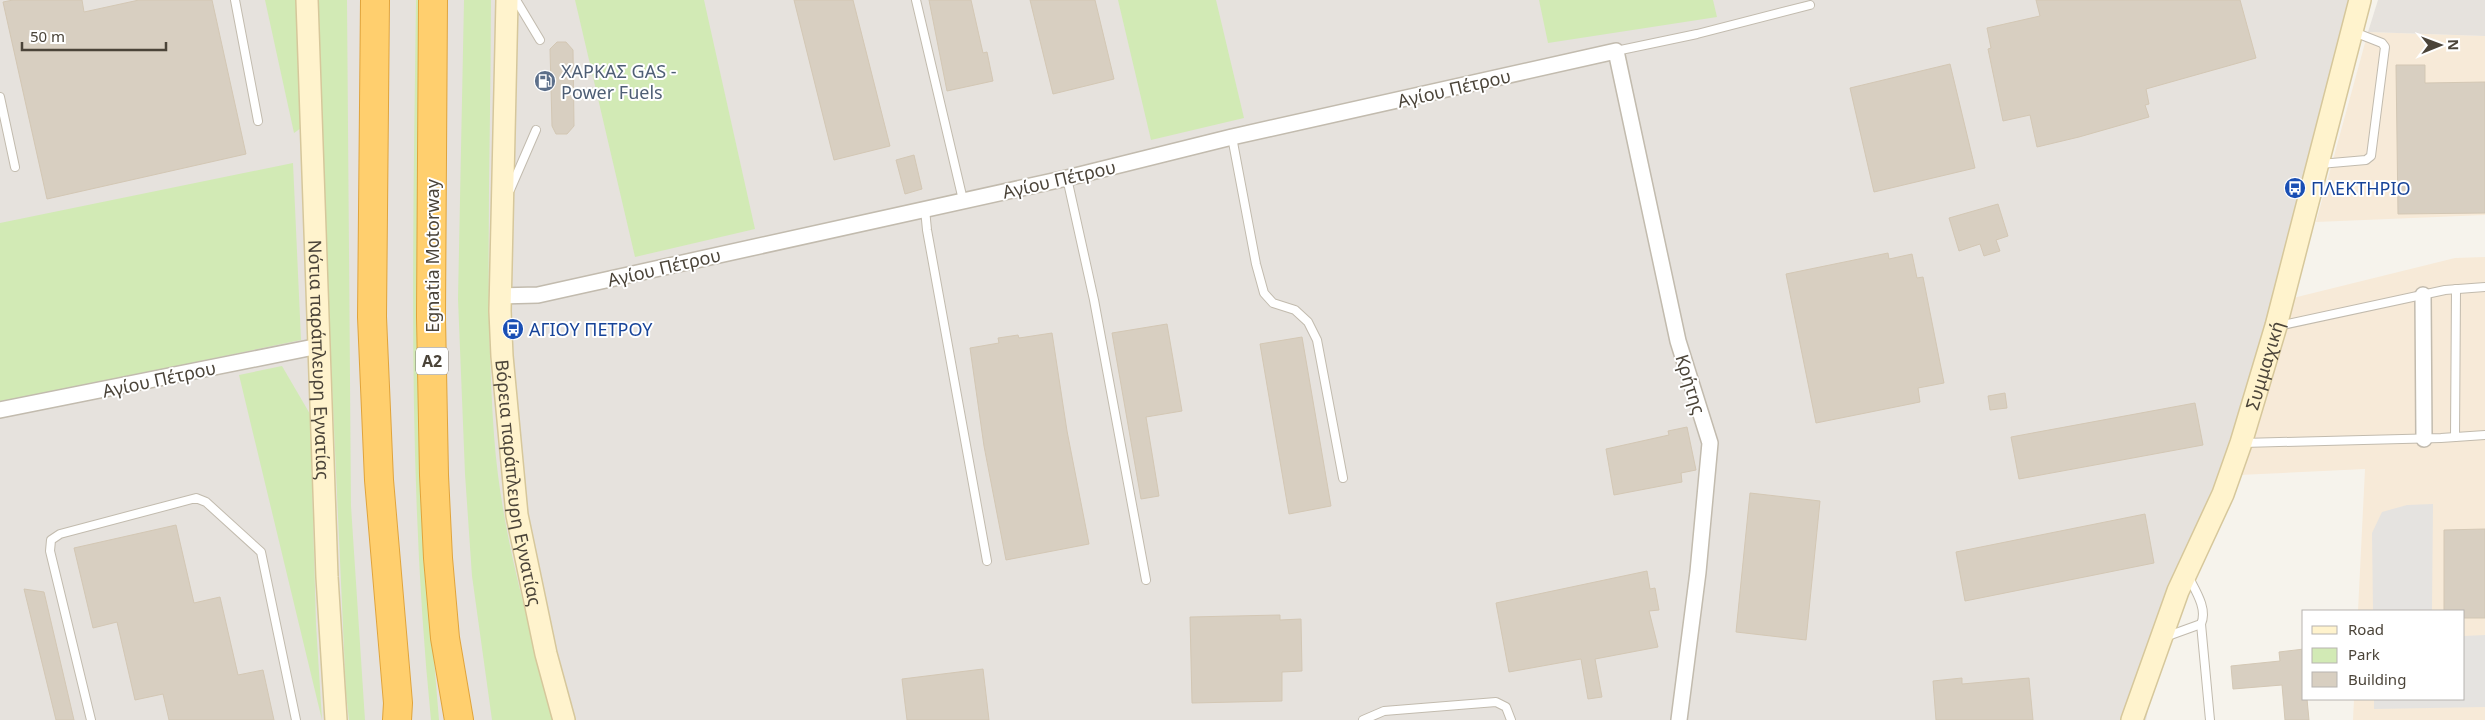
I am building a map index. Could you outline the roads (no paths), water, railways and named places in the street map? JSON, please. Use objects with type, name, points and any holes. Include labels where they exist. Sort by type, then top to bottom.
[{"type":"highway","points":[[375,0],[372,317],[380,480],[400,714]]},
{"type":"highway","name":"Egnatia Motorway","points":[[432,0],[431,316],[434,475],[438,558],[445,638],[459,720]]},
{"type":"street","name":"Νότια παράπλευρη Εγνατίας","points":[[306,0],[327,577],[336,720]]},
{"type":"street","name":"Βόρεια παράπλευρη Εγνατίας","points":[[507,0],[501,296],[502,356],[517,515],[546,654],[564,720]]},
{"type":"street","name":"Συμμαχική","points":[[2132,720],[2160,639],[2187,572],[2223,494],[2241,443],[2276,326],[2360,0]]},
{"type":"street","name":"Αγίου Πέτρου","points":[[501,296],[538,295],[557,291],[1067,178],[1232,137],[1616,51]]},
{"type":"street","name":"Κρήτης","points":[[1616,51],[1678,341],[1710,444],[1698,572],[1679,720]]},
{"type":"street","points":[[2423,295],[2424,439]]},
{"type":"street","name":"Αγίου Πέτρου","points":[[0,410],[319,346]]},
{"type":"lane","points":[[235,0],[258,121]]},
{"type":"lane","points":[[516,0],[540,40]]},
{"type":"lane","points":[[916,0],[963,200]]},
{"type":"lane","points":[[1616,51],[1697,34],[1810,5]]},
{"type":"lane","points":[[2318,164],[2366,160],[2371,156],[2385,47],[2382,43],[2352,31]]},
{"type":"lane","points":[[0,97],[15,166]]},
{"type":"lane","points":[[503,206],[536,130]]},
{"type":"lane","points":[[1232,137],[1256,264],[1264,292],[1272,303],[1295,310],[1308,322],[1317,340],[1343,478]]},
{"type":"lane","points":[[1067,178],[1094,300],[1146,580]]},
{"type":"lane","points":[[926,209],[927,230],[987,561]]},
{"type":"lane","points":[[2276,326],[2423,295],[2456,289],[2485,287]]},
{"type":"lane","points":[[2455,437],[2456,289]]},
{"type":"lane","points":[[2241,443],[2424,439],[2485,435]]},
{"type":"lane","points":[[91,720],[50,551],[51,540],[60,534],[196,498],[206,502],[261,552],[296,720]]},
{"type":"lane","points":[[2187,572],[2204,610],[2204,618],[2201,624],[2210,720]]},
{"type":"lane","points":[[2160,639],[2201,624]]},
{"type":"lane","points":[[1362,720],[1384,711],[1496,702],[1506,707],[1511,720]]},
{"type":"place","name":"ΧΑΡΚΑΣ GAS - Power Fuels","points":[[545,81]]},
{"type":"place","name":"ΠΛΕΚΤΗΡΙΟ","points":[[2295,188]]},
{"type":"place","name":"ΑΓΙΟΥ ΠΕΤΡΟΥ","points":[[513,329]]}]
